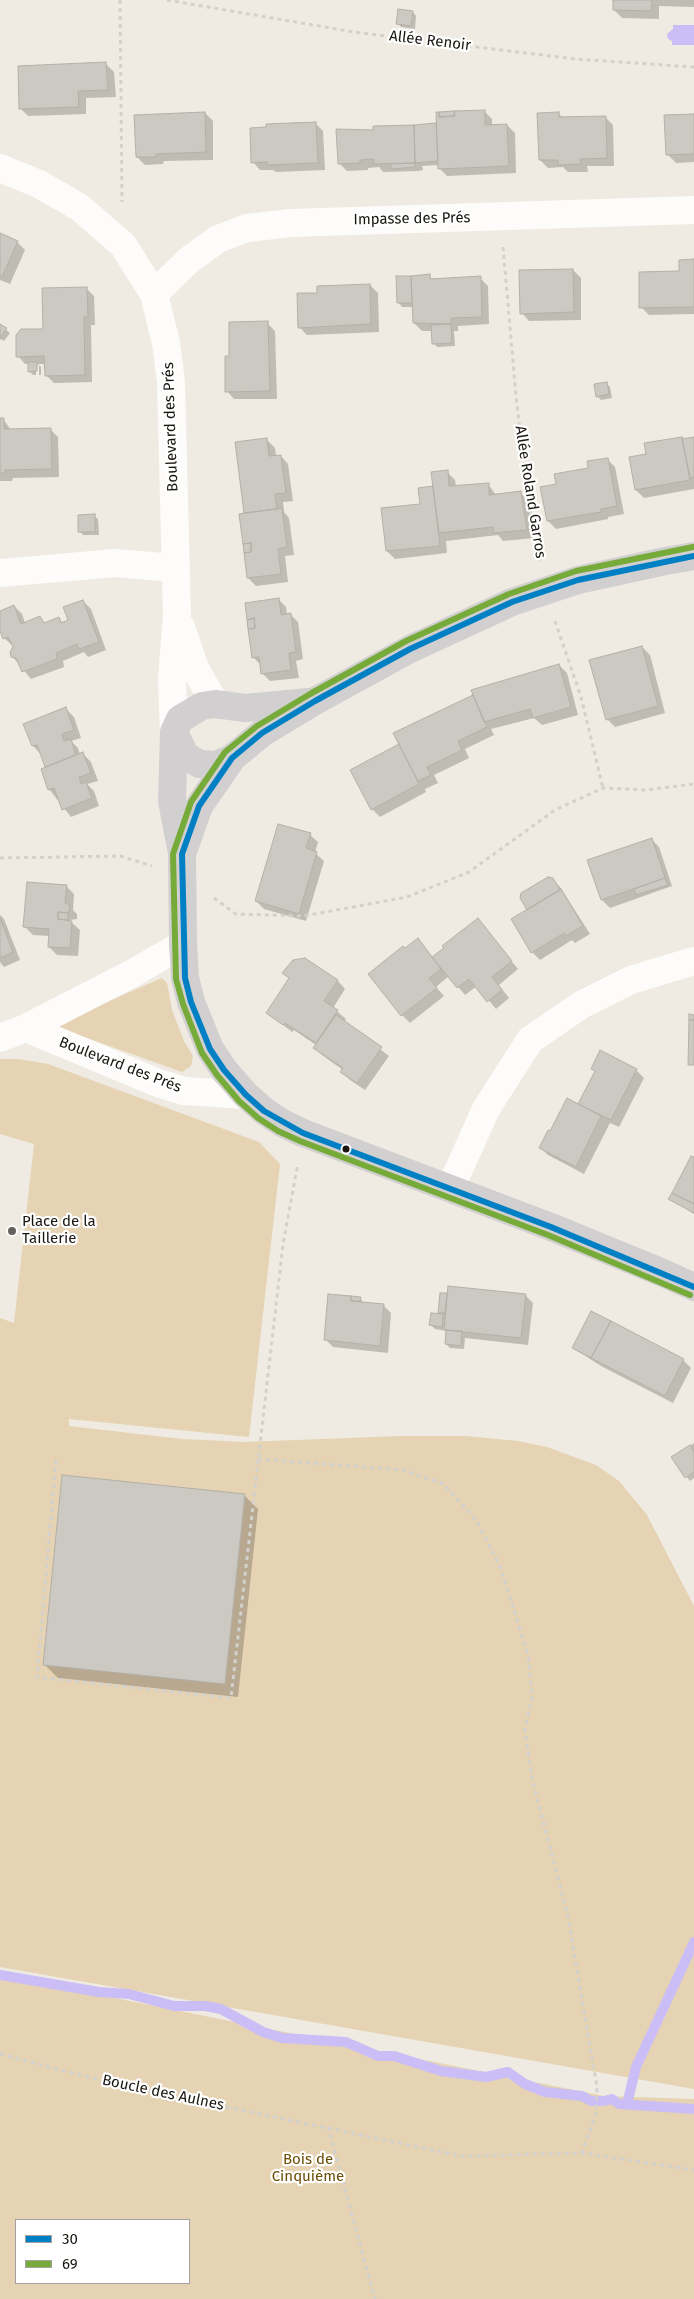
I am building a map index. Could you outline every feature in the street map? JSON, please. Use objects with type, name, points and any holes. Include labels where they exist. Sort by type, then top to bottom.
[{"type":"street","name":"Boulevard des Prés","points":[[0,168],[39,184],[79,207],[123,245],[154,294],[166,343],[171,382],[177,616],[172,679],[174,732],[172,801],[182,865]]},
{"type":"street","name":"Impasse des Prés","points":[[154,294],[189,260],[218,239],[247,228],[291,223],[694,210]]},
{"type":"street","points":[[694,556],[586,578],[512,602],[445,632],[315,701],[262,733],[232,758],[210,787],[199,806],[182,865],[185,978],[199,1024],[210,1049],[246,1095],[282,1123],[304,1133],[551,1227],[663,1272],[694,1287]]},
{"type":"street","points":[[0,573],[115,563],[175,568]]},
{"type":"street","name":"Boulevard des Prés","points":[[177,616],[195,668],[215,704]]},
{"type":"street","points":[[232,758],[216,764],[199,764],[185,755],[174,732],[180,719],[202,706],[215,704],[245,708],[315,701]]},
{"type":"street","points":[[215,704],[234,725],[236,735],[232,758]]},
{"type":"street","name":"Boulevard des Prés","points":[[0,1038],[26,1028],[133,973],[183,944]]},
{"type":"street","points":[[450,1189],[486,1109],[530,1040],[581,1005],[631,980],[694,961]]},
{"type":"street","name":"Boulevard des Prés","points":[[26,1028],[158,1083],[184,1091],[246,1095]]},
{"type":"path","points":[[120,0],[123,245]]},
{"type":"path","name":"Allée Renoir","points":[[167,0],[354,32],[575,59],[694,67]]},
{"type":"path","name":"Allée Roland Garros","points":[[502,217],[516,396],[528,499],[546,591],[581,697],[603,788]]},
{"type":"path","points":[[0,858],[120,856],[182,865],[236,914],[304,916],[407,897],[469,872],[555,810],[603,788],[646,790],[694,784]]},
{"type":"path","points":[[56,1460],[37,1677],[231,1698],[283,1244],[304,1133]]},
{"type":"path","points":[[258,1459],[403,1470],[444,1484],[477,1521],[500,1567],[528,1654],[532,1696],[525,1730],[532,1779],[567,1911],[597,2087],[596,2112],[582,2153]]},
{"type":"path","name":"Boucle des Aulnes","points":[[0,2054],[107,2082],[461,2156],[582,2153],[694,2170]]},
{"type":"path","points":[[328,2127],[375,2299]]},
{"type":"green space","points":[[162,978],[167,983],[172,1010],[184,1041],[193,1056],[191,1066],[182,1072],[59,1028],[59,1023]]},
{"type":"green space","points":[[0,1059],[19,1059],[48,1064],[259,1142],[280,1164],[249,1437],[69,1419],[69,1426],[182,1439],[244,1442],[401,1436],[466,1436],[518,1441],[547,1447],[596,1465],[619,1481],[647,1515],[694,1606],[694,2089],[0,1967],[0,1318],[14,1323],[34,1144],[0,1134]]},
{"type":"green space","name":"Bois de Cinquième","points":[[0,1975],[604,2096],[694,2099],[694,2299],[0,2299]]},
{"type":"shaded area","points":[[673,25],[694,25],[694,45],[672,45],[672,41],[668,39],[667,34],[673,29]]},
{"type":"building","points":[[613,0],[652,0],[651,11],[613,10]]},
{"type":"building","points":[[398,9],[413,11],[411,26],[396,24]]},
{"type":"building","points":[[106,62],[108,90],[78,91],[79,107],[19,109],[18,66]]},
{"type":"building","points":[[485,110],[485,125],[507,124],[509,166],[438,169],[436,112],[439,112],[439,117],[455,116],[454,111]]},
{"type":"building","points":[[454,111],[455,116],[439,117],[439,112]]},
{"type":"building","points":[[205,112],[206,152],[156,154],[156,157],[136,157],[134,115]]},
{"type":"building","points":[[559,112],[559,117],[606,116],[607,158],[580,159],[581,164],[558,165],[558,160],[539,160],[537,113]]},
{"type":"building","points":[[694,114],[694,154],[666,155],[664,115]]},
{"type":"building","points":[[316,122],[318,163],[267,165],[267,162],[251,163],[250,128],[266,127],[266,124]]},
{"type":"building","points":[[436,123],[438,161],[415,163],[414,125]]},
{"type":"building","points":[[414,125],[415,163],[374,164],[374,159],[360,160],[360,163],[338,164],[336,129],[373,130],[373,126]]},
{"type":"building","points":[[415,163],[415,167],[391,169],[391,164]]},
{"type":"building","points":[[0,233],[18,241],[2,277],[0,276]]},
{"type":"building","points":[[694,259],[694,307],[639,308],[639,272],[679,271],[679,260]]},
{"type":"building","points":[[573,269],[574,312],[520,314],[519,270]]},
{"type":"building","points":[[430,274],[430,279],[481,276],[482,317],[451,318],[451,324],[413,323],[411,276]]},
{"type":"building","points":[[396,276],[411,276],[412,303],[397,303]]},
{"type":"building","points":[[370,284],[371,324],[298,328],[297,293],[317,293],[317,286]]},
{"type":"building","points":[[87,287],[88,317],[84,317],[85,375],[45,376],[44,356],[16,357],[16,335],[21,329],[43,329],[42,288]]},
{"type":"building","points":[[268,321],[270,391],[225,392],[225,356],[229,356],[229,322]]},
{"type":"building","points":[[0,324],[7,328],[0,338]]},
{"type":"building","points":[[451,324],[452,343],[432,344],[431,325]]},
{"type":"building","points":[[28,362],[37,362],[37,371],[28,372]]},
{"type":"building","points":[[607,382],[609,394],[596,397],[594,384]]},
{"type":"building","points":[[0,418],[4,418],[4,429],[51,428],[52,469],[5,470],[5,473],[0,473]]},
{"type":"building","points":[[682,437],[690,480],[635,490],[629,457],[646,454],[644,443]]},
{"type":"building","points":[[694,437],[694,477],[690,478],[682,439]]},
{"type":"building","points":[[267,438],[269,456],[281,455],[286,493],[275,494],[277,509],[244,513],[235,442]]},
{"type":"building","points":[[608,458],[617,506],[601,509],[601,512],[547,521],[540,487],[556,484],[554,474],[588,468],[587,461]]},
{"type":"building","points":[[448,470],[449,486],[489,483],[489,495],[521,491],[527,530],[494,533],[493,527],[439,533],[431,472]]},
{"type":"building","points":[[433,486],[440,546],[386,551],[381,508],[420,504],[418,488]]},
{"type":"building","points":[[282,508],[287,547],[278,549],[281,574],[247,578],[244,553],[251,552],[251,543],[243,544],[239,514]]},
{"type":"building","points":[[95,514],[95,532],[78,532],[78,515]]},
{"type":"building","points":[[251,543],[251,552],[244,553],[243,544]]},
{"type":"building","points":[[279,598],[281,615],[291,613],[296,652],[289,653],[291,670],[261,674],[259,657],[252,658],[248,629],[255,628],[254,618],[247,620],[245,603]]},
{"type":"building","points":[[83,600],[99,642],[79,649],[77,644],[56,653],[57,659],[22,672],[16,658],[11,657],[10,652],[13,647],[8,637],[3,639],[0,631],[0,611],[14,605],[21,624],[40,616],[44,623],[59,617],[61,623],[68,620],[63,607]]},
{"type":"building","points":[[254,618],[255,628],[248,629],[247,620]]},
{"type":"building","points":[[642,646],[658,706],[606,720],[589,660]]},
{"type":"building","points":[[559,664],[571,707],[533,718],[530,709],[484,722],[471,690]]},
{"type":"building","points":[[473,695],[487,727],[458,741],[462,750],[427,767],[431,775],[418,781],[393,733]]},
{"type":"building","points":[[66,707],[74,730],[62,734],[64,741],[71,739],[76,755],[45,767],[37,745],[32,746],[23,724]]},
{"type":"building","points":[[399,744],[419,784],[371,810],[350,770]]},
{"type":"building","points":[[83,752],[91,773],[79,777],[81,784],[86,782],[92,798],[62,810],[54,788],[48,790],[41,769]]},
{"type":"building","points":[[278,824],[311,833],[306,848],[317,852],[299,914],[255,901]]},
{"type":"building","points":[[652,838],[665,878],[601,900],[587,860]]},
{"type":"building","points":[[548,877],[553,878],[560,890],[527,910],[520,898],[521,893]]},
{"type":"building","points":[[665,878],[668,885],[636,895],[634,889]]},
{"type":"building","points":[[27,882],[67,885],[65,903],[70,905],[69,911],[68,913],[58,912],[58,919],[72,921],[70,948],[48,947],[49,929],[23,927]]},
{"type":"building","points":[[561,889],[583,926],[566,936],[564,933],[531,953],[511,919]]},
{"type":"building","points":[[58,912],[68,913],[68,920],[58,919]]},
{"type":"building","points":[[0,918],[13,952],[0,958]]},
{"type":"building","points":[[478,918],[512,961],[492,977],[502,990],[487,1002],[469,979],[457,988],[432,957],[444,948],[442,946]]},
{"type":"building","points":[[418,938],[441,969],[429,978],[437,988],[401,1016],[368,974],[403,946],[405,948]]},
{"type":"building","points":[[305,958],[338,980],[324,1001],[338,1010],[316,1043],[285,1023],[283,1025],[266,1013],[289,978],[282,973],[293,960]]},
{"type":"building","points":[[689,1014],[694,1015],[694,1020],[689,1020]]},
{"type":"building","points":[[336,1015],[382,1047],[357,1083],[340,1072],[343,1068],[313,1048]]},
{"type":"building","points":[[689,1020],[694,1020],[694,1065],[688,1065]]},
{"type":"building","points":[[600,1050],[637,1069],[611,1120],[578,1104],[595,1071],[591,1069]]},
{"type":"building","points":[[567,1098],[601,1116],[576,1167],[539,1148]]},
{"type":"building","points":[[691,1156],[694,1157],[694,1204],[672,1193]]},
{"type":"building","points":[[672,1193],[694,1204],[694,1213],[668,1199]]},
{"type":"building","points":[[448,1286],[526,1294],[521,1338],[444,1330]]},
{"type":"building","points":[[440,1293],[447,1293],[445,1313],[438,1313]]},
{"type":"building","points":[[328,1294],[351,1296],[351,1301],[384,1304],[380,1346],[324,1340]]},
{"type":"building","points":[[351,1296],[361,1297],[360,1301],[351,1301]]},
{"type":"building","points":[[591,1311],[611,1321],[591,1358],[572,1348]]},
{"type":"building","points":[[431,1313],[443,1314],[442,1327],[429,1325]]},
{"type":"building","points":[[611,1321],[684,1359],[665,1396],[591,1358]]},
{"type":"building","points":[[446,1330],[462,1331],[461,1346],[445,1344]]},
{"type":"building","points":[[690,1445],[694,1452],[694,1472],[685,1478],[671,1457]]},
{"type":"building","points":[[62,1475],[245,1494],[225,1684],[43,1665]]},
{"type":"waterway","points":[[627,2104],[636,2067],[694,1942]]},
{"type":"waterway","points":[[0,1975],[99,1992],[129,1994],[174,2006],[205,2006],[221,2009],[263,2032],[282,2038],[346,2042],[378,2056],[394,2056],[441,2071],[486,2077],[508,2072],[525,2084],[545,2092],[582,2096],[591,2101],[612,2099],[619,2104],[694,2109]]},
{"type":"transit line","name":"69","points":[[690,1295],[548,1235],[300,1141],[278,1131],[258,1118],[239,1101],[217,1075],[202,1053],[183,1004],[176,979],[173,854],[191,802],[225,752],[257,726],[310,694],[406,641],[509,594],[576,571],[693,547]]},
{"type":"transit line","name":"30","points":[[694,556],[578,580],[512,602],[410,649],[315,701],[262,733],[232,758],[199,806],[182,854],[185,978],[191,1002],[210,1049],[224,1070],[246,1095],[264,1111],[303,1133],[551,1227],[694,1287]]},
{"type":"place","name":"Place de la Taillerie","points":[[12,1231]]}]
